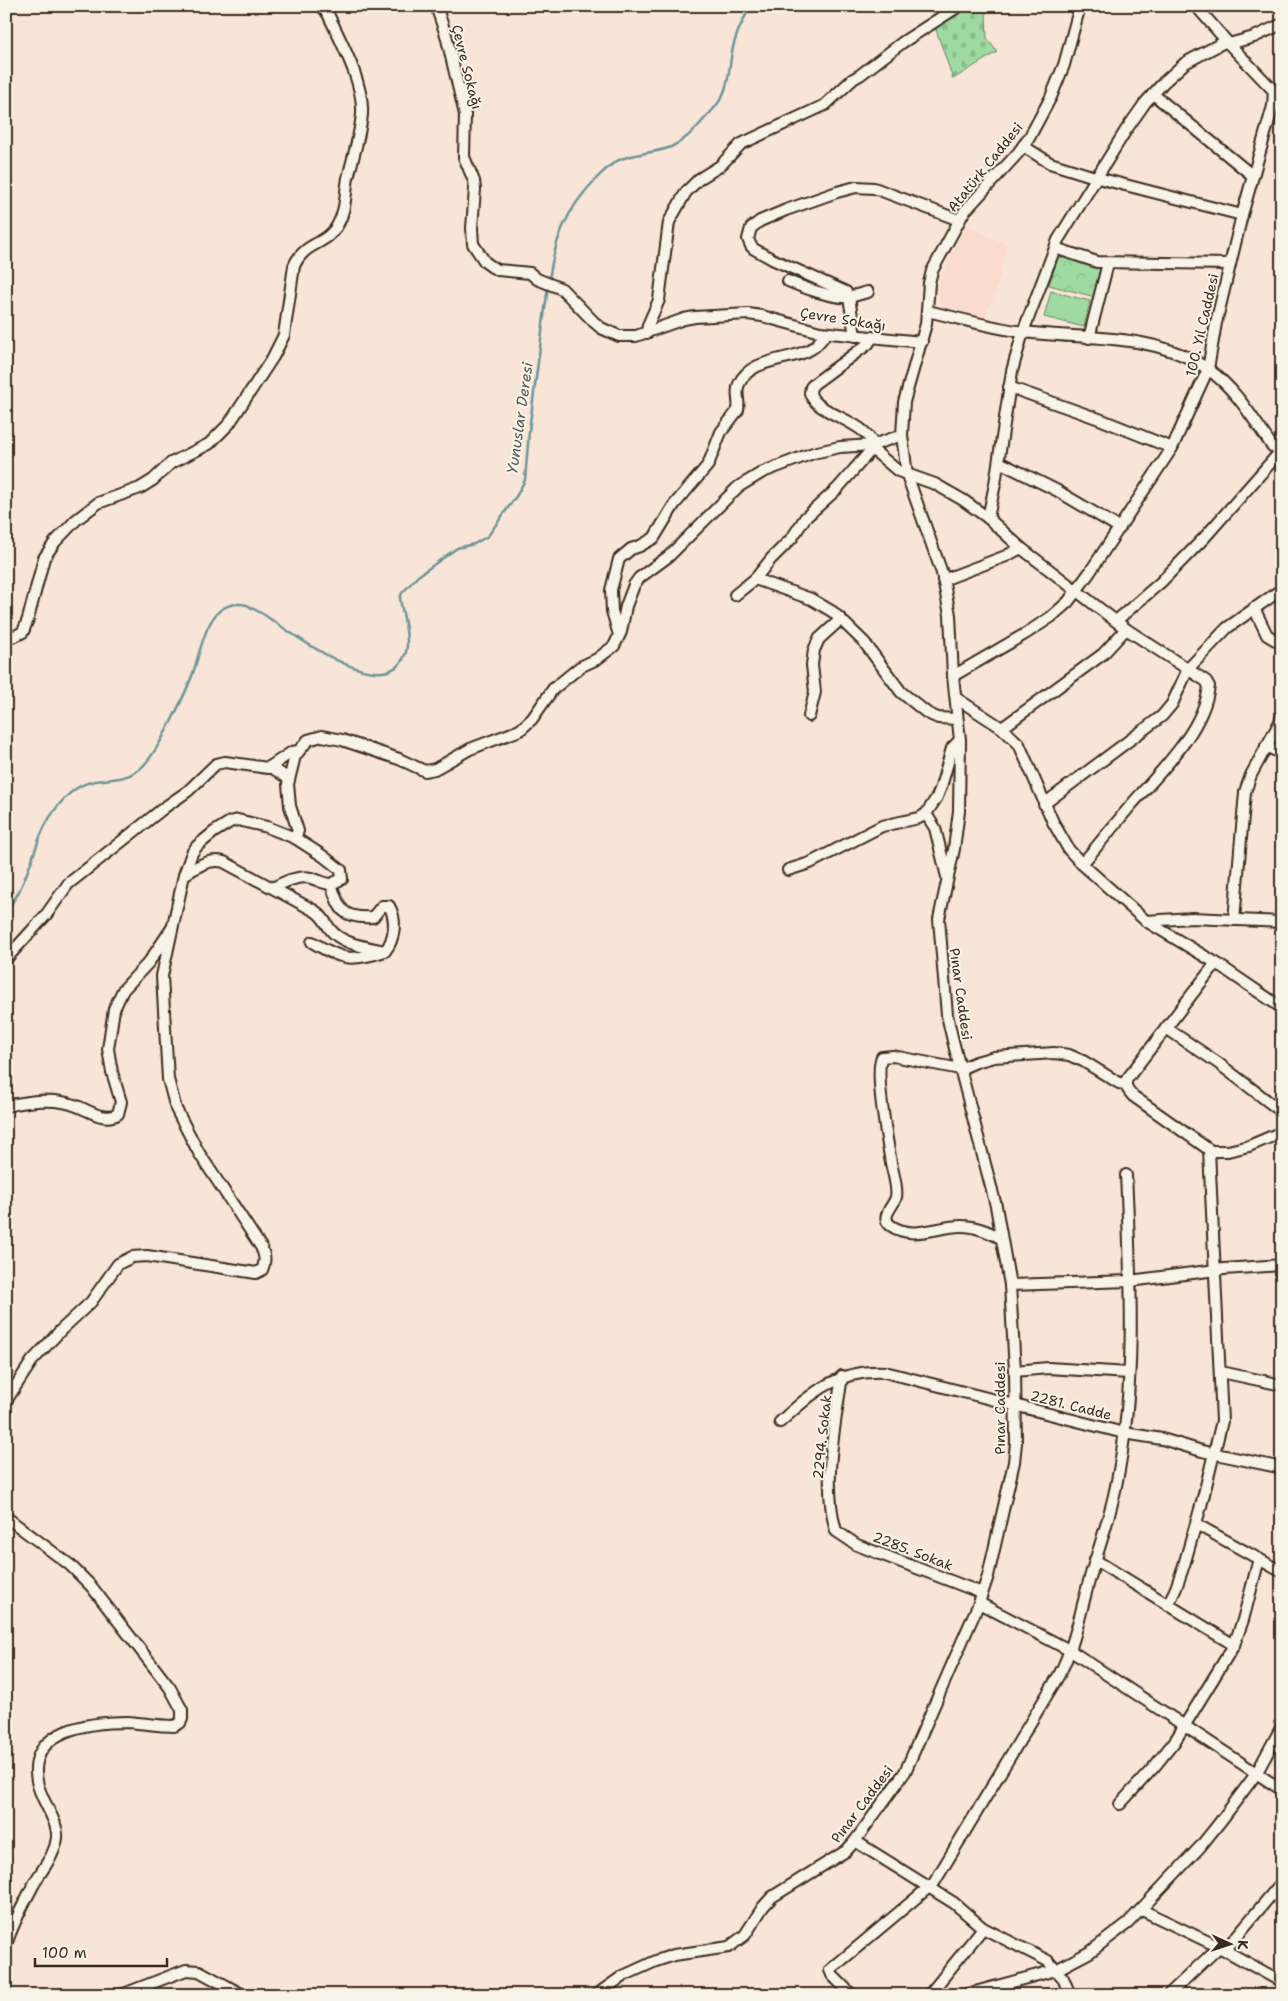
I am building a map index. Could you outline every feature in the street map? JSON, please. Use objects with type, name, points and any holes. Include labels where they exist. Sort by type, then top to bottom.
[{"type":"street","points":[[6,638],[23,632],[28,620],[44,558],[55,542],[76,520],[98,503],[140,488],[153,480],[171,463],[209,444],[234,417],[273,358],[284,335],[294,266],[298,256],[303,250],[327,238],[342,219],[346,188],[359,136],[362,112],[357,80],[328,14],[322,6]]},
{"type":"street","name":"Çevre Sokağı","points":[[436,6],[446,35],[465,115],[464,157],[474,181],[475,189],[472,228],[473,244],[482,258],[492,267],[498,270],[530,273],[539,280],[566,292],[594,322],[609,332],[625,337],[647,333],[684,319],[748,314],[762,316],[810,330],[922,342]]},
{"type":"street","points":[[647,333],[648,325],[659,300],[669,222],[680,199],[691,186],[720,166],[741,144],[825,105],[853,79],[903,42],[959,6]]},
{"type":"street","name":"Atatürk Caddesi","points":[[943,580],[906,475],[902,435],[907,390],[922,342],[932,270],[959,220],[976,197],[1023,146],[1042,115],[1069,48],[1080,6]]},
{"type":"street","points":[[1196,6],[1228,43],[1282,99]]},
{"type":"street","points":[[988,518],[999,462],[1009,387],[1023,332],[1055,248],[1126,130],[1153,94],[1185,63],[1228,43],[1254,37],[1282,24]]},
{"type":"street","name":"100. Yıl Caddesi","points":[[953,676],[1025,634],[1051,617],[1068,602],[1120,528],[1172,448],[1208,369],[1216,323],[1230,264],[1273,106],[1274,91]]},
{"type":"street","points":[[1153,94],[1253,176]]},
{"type":"street","points":[[1023,146],[1050,163],[1098,178],[1242,215]]},
{"type":"street","points":[[855,336],[849,297],[840,289],[754,249],[748,239],[751,228],[760,221],[786,210],[856,187],[874,188],[959,220]]},
{"type":"street","points":[[1055,248],[1091,261],[1108,263],[1230,264]]},
{"type":"street","points":[[1089,338],[1108,263]]},
{"type":"street","points":[[788,281],[803,288],[826,294],[849,297],[868,292]]},
{"type":"street","points":[[927,311],[1023,332],[1138,342],[1171,350],[1191,358],[1208,369],[1232,391],[1272,446],[1281,452],[1162,582],[1116,621]]},
{"type":"street","points":[[619,636],[612,611],[612,590],[619,559],[631,549],[654,538],[674,505],[708,464],[721,432],[738,410],[737,389],[741,379],[751,370],[768,362],[808,351],[818,344],[827,332]]},
{"type":"street","points":[[872,338],[868,344],[811,386],[810,392],[815,402],[860,430],[872,447],[892,466],[906,475],[935,484],[950,492],[988,518],[1021,548],[1126,629],[1206,681],[1208,686],[1202,709],[1190,733],[1172,758],[1082,864]]},
{"type":"street","points":[[1009,387],[1094,417],[1172,448]]},
{"type":"street","points":[[295,838],[298,831],[290,806],[289,779],[292,764],[298,751],[312,738],[329,737],[393,757],[421,770],[435,768],[470,749],[520,730],[532,719],[553,689],[580,667],[609,650],[619,636],[628,598],[639,578],[664,560],[742,483],[763,472],[813,453],[840,447],[872,447],[902,435]]},
{"type":"street","points":[[734,595],[755,579],[771,559],[792,538],[805,518],[838,489],[872,447]]},
{"type":"street","points":[[999,462],[1056,490],[1120,528]]},
{"type":"street","points":[[943,580],[1006,556],[1021,548]]},
{"type":"street","points":[[755,579],[811,599],[833,612],[864,642],[902,692],[928,714],[938,718],[957,718]]},
{"type":"street","name":"Pınar Caddesi","points":[[596,1995],[623,1976],[656,1961],[689,1952],[718,1950],[734,1945],[745,1935],[763,1907],[772,1897],[837,1857],[855,1841],[904,1772],[981,1598],[1014,1462],[1016,1444],[1015,1371],[1010,1285],[1002,1238],[994,1198],[960,1069],[948,1015],[940,937],[941,906],[948,878],[959,811],[960,740],[953,676],[950,615],[943,580]]},
{"type":"street","points":[[1044,804],[1162,716],[1172,704],[1188,669],[1227,628],[1282,589]]},
{"type":"street","points":[[1254,608],[1267,635],[1282,644]]},
{"type":"street","points":[[809,716],[815,692],[812,665],[814,650],[819,639],[841,619]]},
{"type":"street","points":[[1002,728],[1103,654],[1126,629]]},
{"type":"street","points":[[956,698],[1002,728],[1019,744],[1044,804],[1061,838],[1082,864],[1146,921],[1216,962],[1282,1008]]},
{"type":"street","points":[[1234,920],[1243,801],[1251,775],[1282,718]]},
{"type":"street","points":[[788,870],[810,863],[835,848],[882,826],[919,818],[926,814],[935,802],[942,787],[952,748],[960,740]]},
{"type":"street","points":[[1266,746],[1282,754]]},
{"type":"street","points":[[6,959],[46,915],[68,884],[188,791],[216,764],[225,762],[263,769],[271,767],[292,752],[298,751]]},
{"type":"street","points":[[271,767],[289,779]]},
{"type":"street","points":[[926,814],[936,828],[948,878]]},
{"type":"street","points":[[6,1401],[32,1361],[61,1330],[92,1302],[121,1261],[137,1256],[147,1256],[250,1273],[262,1270],[265,1258],[261,1247],[199,1153],[182,1123],[172,1100],[168,1079],[162,985],[163,969],[184,875],[192,853],[197,846],[214,832],[230,822],[238,820],[256,824],[295,838],[341,870],[342,879],[331,884],[309,878],[300,878],[289,880],[272,888]]},
{"type":"street","points":[[184,875],[205,863],[220,861],[230,864],[315,911],[325,920],[330,930],[346,941],[385,950]]},
{"type":"street","points":[[331,884],[341,910],[348,914],[373,917],[382,906],[390,908],[393,916],[393,934],[385,950]]},
{"type":"street","points":[[1146,921],[1192,918],[1282,922]]},
{"type":"street","points":[[6,1106],[55,1101],[74,1105],[103,1117],[111,1117],[118,1114],[121,1102],[112,1072],[108,1049],[114,1009],[123,990],[149,962],[167,932],[173,927]]},
{"type":"street","points":[[312,942],[343,958],[385,950]]},
{"type":"street","points":[[1216,962],[1127,1079],[1126,1084],[1132,1096],[1209,1150],[1228,1151],[1249,1146],[1282,1132]]},
{"type":"street","points":[[1263,994],[1282,998]]},
{"type":"street","points":[[1166,1028],[1218,1063],[1282,1112]]},
{"type":"street","points":[[1002,1238],[977,1228],[961,1226],[917,1233],[904,1231],[890,1224],[887,1220],[887,1213],[896,1195],[884,1117],[879,1074],[880,1060],[886,1056],[893,1056],[960,1069],[994,1057],[1054,1053],[1076,1058],[1119,1083],[1126,1084]]},
{"type":"street","points":[[1168,1605],[1180,1577],[1196,1524],[1222,1421],[1209,1150]]},
{"type":"street","points":[[852,1995],[832,1975],[830,1970],[832,1966],[934,1883],[1059,1675],[1070,1651],[1113,1499],[1124,1433],[1129,1373],[1130,1281],[1126,1175]]},
{"type":"street","points":[[1010,1285],[1130,1281],[1282,1265]]},
{"type":"street","points":[[1015,1371],[1048,1368],[1129,1373]]},
{"type":"street","name":"2281. Cadde","points":[[780,1422],[815,1393],[842,1376],[864,1372],[885,1372],[1124,1433],[1282,1468]]},
{"type":"street","points":[[1220,1372],[1282,1385]]},
{"type":"street","name":"2294. Sokak","points":[[836,1531],[832,1507],[831,1465],[842,1376]]},
{"type":"street","points":[[6,1517],[62,1558],[82,1576],[164,1680],[183,1715],[180,1723],[174,1726],[125,1722],[83,1726],[66,1732],[51,1740],[45,1746],[38,1758],[37,1783],[44,1804],[57,1829],[57,1842],[54,1851],[31,1891],[6,1945]]},
{"type":"street","points":[[1196,1524],[1282,1572]]},
{"type":"street","name":"2285. Sokak","points":[[836,1531],[857,1545],[981,1598],[1070,1651],[1282,1790]]},
{"type":"street","points":[[1120,1804],[1154,1767],[1185,1727],[1234,1645],[1243,1620],[1259,1559]]},
{"type":"street","points":[[1095,1560],[1234,1645]]},
{"type":"street","points":[[964,1995],[1056,1970],[1110,1938],[1142,1910],[1210,1835],[1256,1774],[1282,1726]]},
{"type":"street","points":[[855,1841],[929,1886],[954,1903],[983,1928],[1048,1961],[1063,1978],[1070,1995]]},
{"type":"street","points":[[1168,1995],[1222,1949],[1281,1884]]},
{"type":"street","points":[[1142,1910],[1222,1949],[1282,1982]]},
{"type":"street","points":[[929,1995],[983,1928]]},
{"type":"street","points":[[121,1995],[186,1970],[199,1971],[242,1995]]},
{"type":"shaded area","points":[[965,225],[1008,245],[994,296],[985,317],[940,305],[937,287]]},
{"type":"green space","points":[[966,6],[981,6],[986,11],[987,38],[997,52],[953,79],[935,27]]},
{"type":"green space","points":[[1059,255],[1102,269],[1095,297],[1049,285]]},
{"type":"green space","points":[[1051,291],[1090,301],[1084,327],[1044,317]]},
{"type":"waterway","name":"Yunuslar Deresi","points":[[549,281],[555,251],[564,226],[577,202],[596,179],[619,160],[665,149],[676,144],[694,130],[717,104],[723,95],[727,83],[733,46],[737,34],[751,6]]},
{"type":"waterway","name":"Yunuslar Deresi","points":[[6,911],[19,892],[26,877],[42,831],[55,809],[65,798],[84,784],[128,776],[147,762],[186,692],[208,626],[223,608],[234,604],[247,605],[315,649],[358,669],[378,672],[394,668],[405,655],[407,649],[407,635],[400,598],[402,593],[418,576],[457,548],[474,544],[488,536],[517,495],[525,480],[529,431],[548,286]]}]
